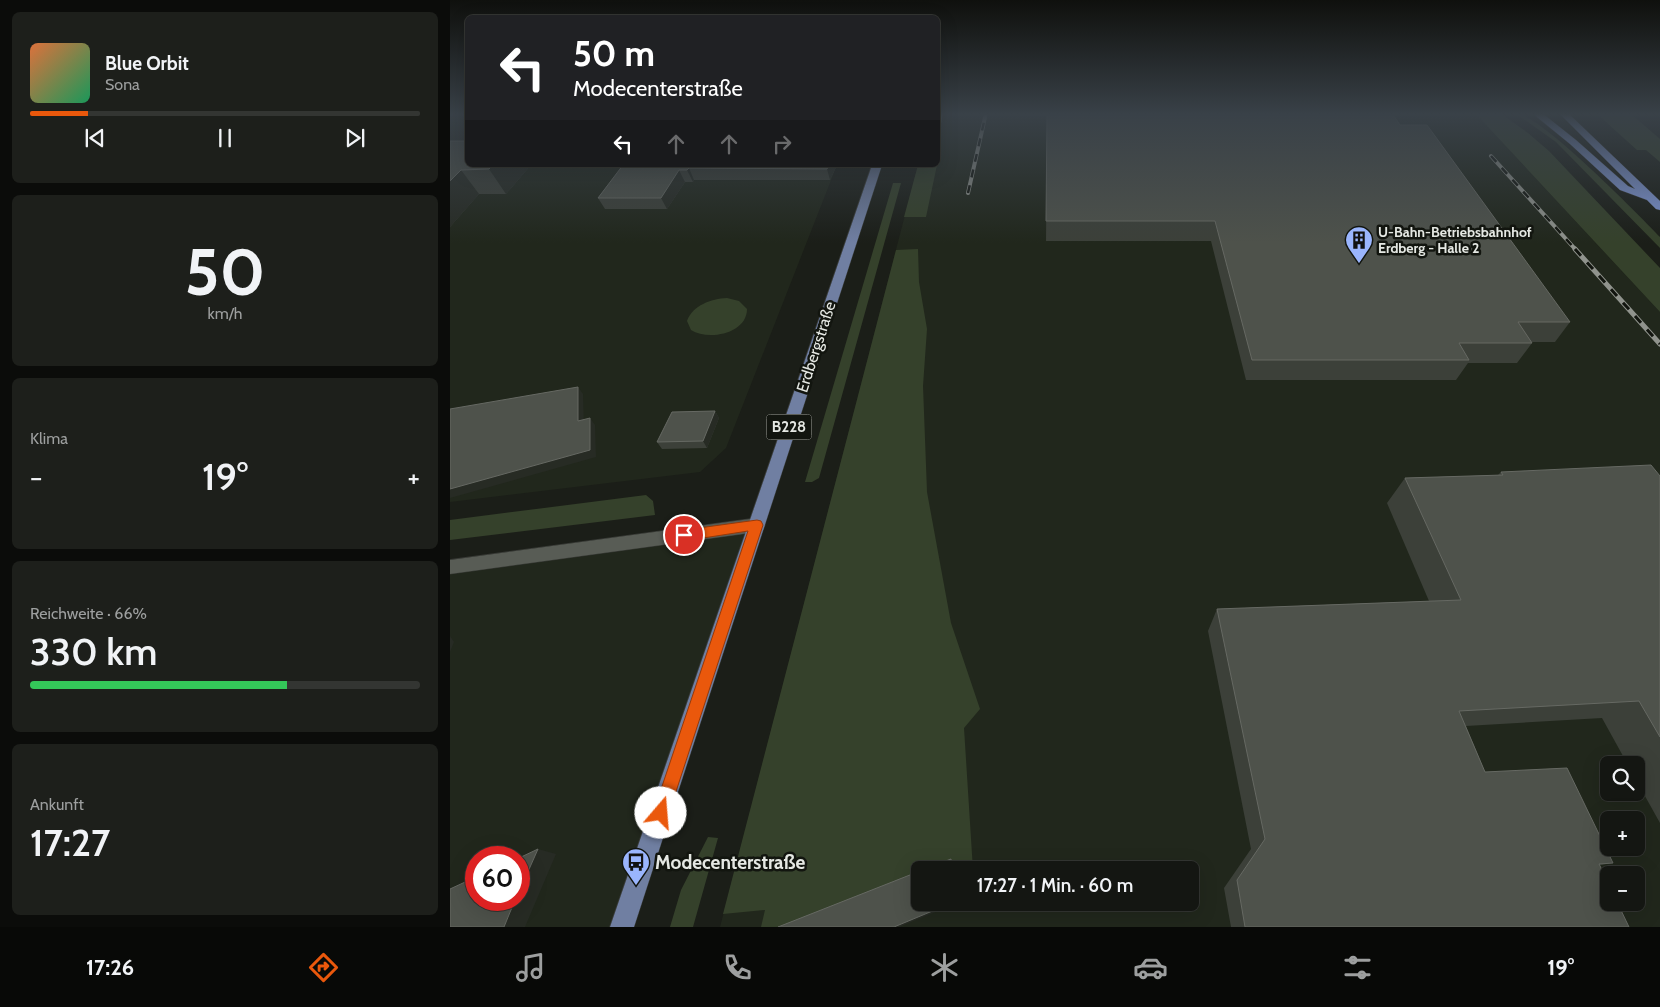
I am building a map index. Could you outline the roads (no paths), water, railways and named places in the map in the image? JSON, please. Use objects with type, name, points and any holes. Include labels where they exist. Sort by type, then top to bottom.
[{"type":"highway","points":[[1589,156],[1624,188],[1650,198]]},
{"type":"highway","points":[[1599,156],[1629,184],[1650,198]]},
{"type":"highway","points":[[1607,156],[1660,208]]},
{"type":"main road","name":"Erdbergstraße","points":[[622,927],[876,167]]},
{"type":"street","points":[[450,567],[757,525]]},
{"type":"railway","points":[[968,193],[976,156]]},
{"type":"railway","points":[[1491,156],[1576,250]]},
{"type":"railway","points":[[1575,249],[1660,344]]},
{"type":"place","name":"U-Bahn-Betriebsbahnhof Erdberg - Halle 2","points":[[1359,264]]},
{"type":"place","name":"Modecenterstraße","points":[[636,886]]}]
